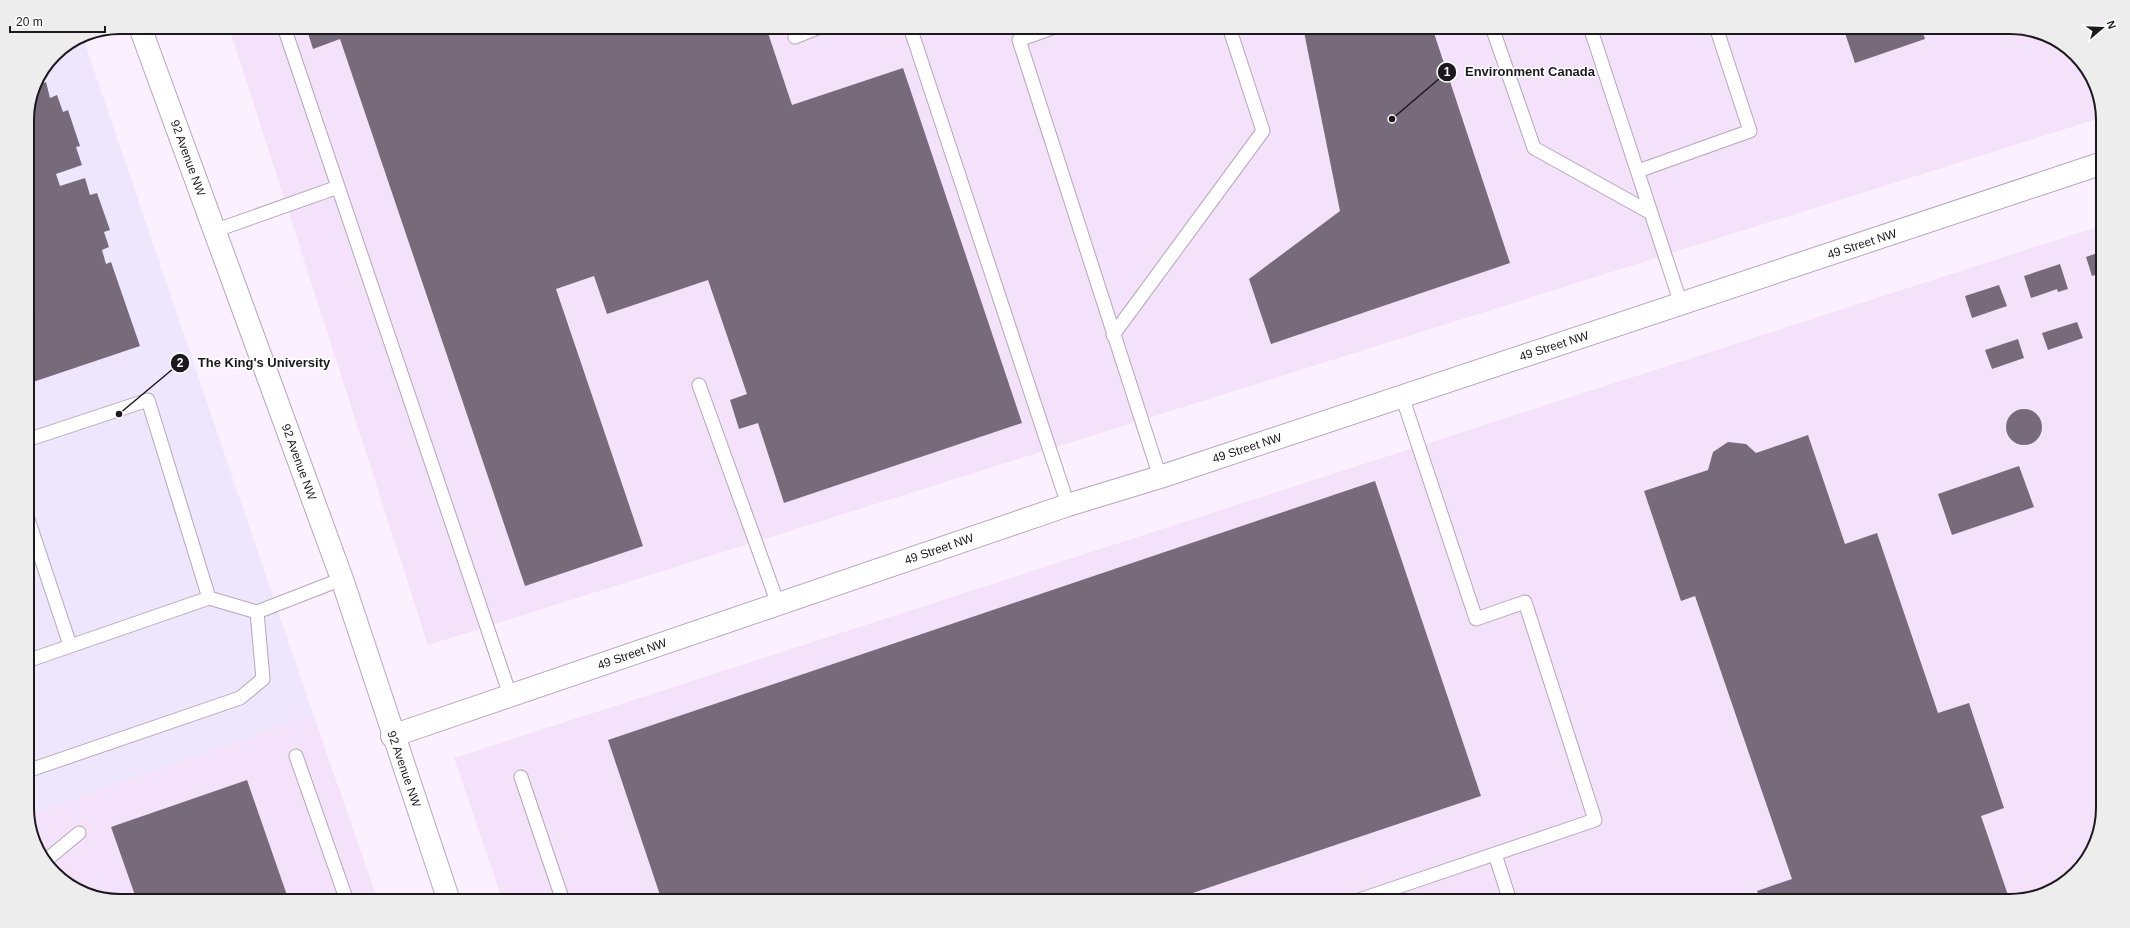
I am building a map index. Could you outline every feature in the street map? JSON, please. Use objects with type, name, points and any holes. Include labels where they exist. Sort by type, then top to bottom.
[{"type":"street","name":"92 Avenue NW","points":[[143,34],[342,579],[392,736],[447,894]]},
{"type":"street","name":"49 Street NW","points":[[392,736],[1068,505],[1160,477],[2096,165]]},
{"type":"lane","points":[[286,34],[510,695]]},
{"type":"lane","points":[[795,37],[802,34]]},
{"type":"lane","points":[[912,34],[1068,505]]},
{"type":"lane","points":[[1036,34],[1019,40],[1160,477]]},
{"type":"lane","points":[[1113,335],[1263,130],[1231,34]]},
{"type":"lane","points":[[1494,34],[1534,148],[1651,213]]},
{"type":"lane","points":[[1592,34],[1681,304]]},
{"type":"lane","points":[[1638,171],[1750,131],[1718,34]]},
{"type":"lane","points":[[214,231],[338,187]]},
{"type":"lane","points":[[699,385],[778,604]]},
{"type":"lane","points":[[1377,894],[1595,820],[1525,602],[1476,619],[1402,396]]},
{"type":"lane","points":[[34,438],[148,400],[209,598]]},
{"type":"lane","points":[[34,537],[70,645]]},
{"type":"lane","points":[[34,658],[209,598],[257,612],[342,579]]},
{"type":"lane","points":[[34,769],[240,698],[263,679],[257,612]]},
{"type":"lane","points":[[296,756],[345,894]]},
{"type":"lane","points":[[521,777],[561,894]]},
{"type":"lane","points":[[49,858],[79,833]]},
{"type":"lane","points":[[1495,854],[1508,894]]},
{"type":"shaded area","points":[[231,34],[2010,34],[2038,39],[2062,52],[2071,59],[2082,72],[2091,92],[2096,119],[428,645]]},
{"type":"shaded area","points":[[84,42],[313,714],[34,814],[34,114],[37,98],[48,72],[63,55],[72,48]]},
{"type":"shaded area","points":[[2096,227],[2096,814],[2089,841],[2075,865],[2058,880],[2038,889],[2010,894],[501,894],[454,758]]},
{"type":"shaded area","points":[[313,714],[376,894],[114,894],[103,892],[77,882],[55,865],[43,846],[34,814]]},
{"type":"building","points":[[308,34],[768,34],[792,105],[903,68],[1022,423],[784,503],[758,423],[739,429],[730,400],[747,394],[708,280],[607,314],[594,276],[556,289],[643,546],[525,586],[340,39],[313,49]]},
{"type":"building","points":[[1304,34],[1434,34],[1510,263],[1271,344],[1249,279],[1340,211]]},
{"type":"building","points":[[1845,34],[1923,34],[1925,39],[1855,63]]},
{"type":"building","points":[[46,82],[50,98],[57,95],[63,112],[68,110],[80,146],[76,147],[82,165],[56,174],[60,186],[85,178],[90,195],[97,193],[110,230],[104,232],[109,247],[102,250],[106,264],[111,262],[140,346],[34,382],[34,114],[37,98],[42,83]]},
{"type":"building","points":[[2096,253],[2096,275],[2092,276],[2086,257]]},
{"type":"building","points":[[2060,264],[2068,289],[2058,292],[2057,289],[2031,298],[2024,276]]},
{"type":"building","points":[[1999,285],[2007,306],[1972,318],[1965,296]]},
{"type":"building","points":[[2077,322],[2083,338],[2048,350],[2042,333]]},
{"type":"building","points":[[2018,339],[2024,358],[1992,369],[1985,350]]},
{"type":"building","points":[[2024,409],[2034,412],[2039,417],[2042,427],[2039,437],[2034,442],[2024,445],[2014,442],[2009,437],[2006,427],[2009,417],[2014,412]]},
{"type":"building","points":[[1808,435],[1845,544],[1877,533],[1938,713],[1969,703],[2004,808],[1981,816],[2008,894],[1758,894],[1757,891],[1792,879],[1695,596],[1681,601],[1644,491],[1708,470],[1713,452],[1728,442],[1746,444],[1756,453]]},
{"type":"building","points":[[2019,466],[2034,507],[1952,535],[1938,494]]},
{"type":"building","points":[[1375,481],[1481,796],[1190,894],[660,894],[608,740]]},
{"type":"building","points":[[247,780],[287,894],[135,894],[111,827]]},
{"type":"place","name":"Environment Canada","points":[[1392,119]]},
{"type":"place","name":"The King's University","points":[[119,414]]}]
